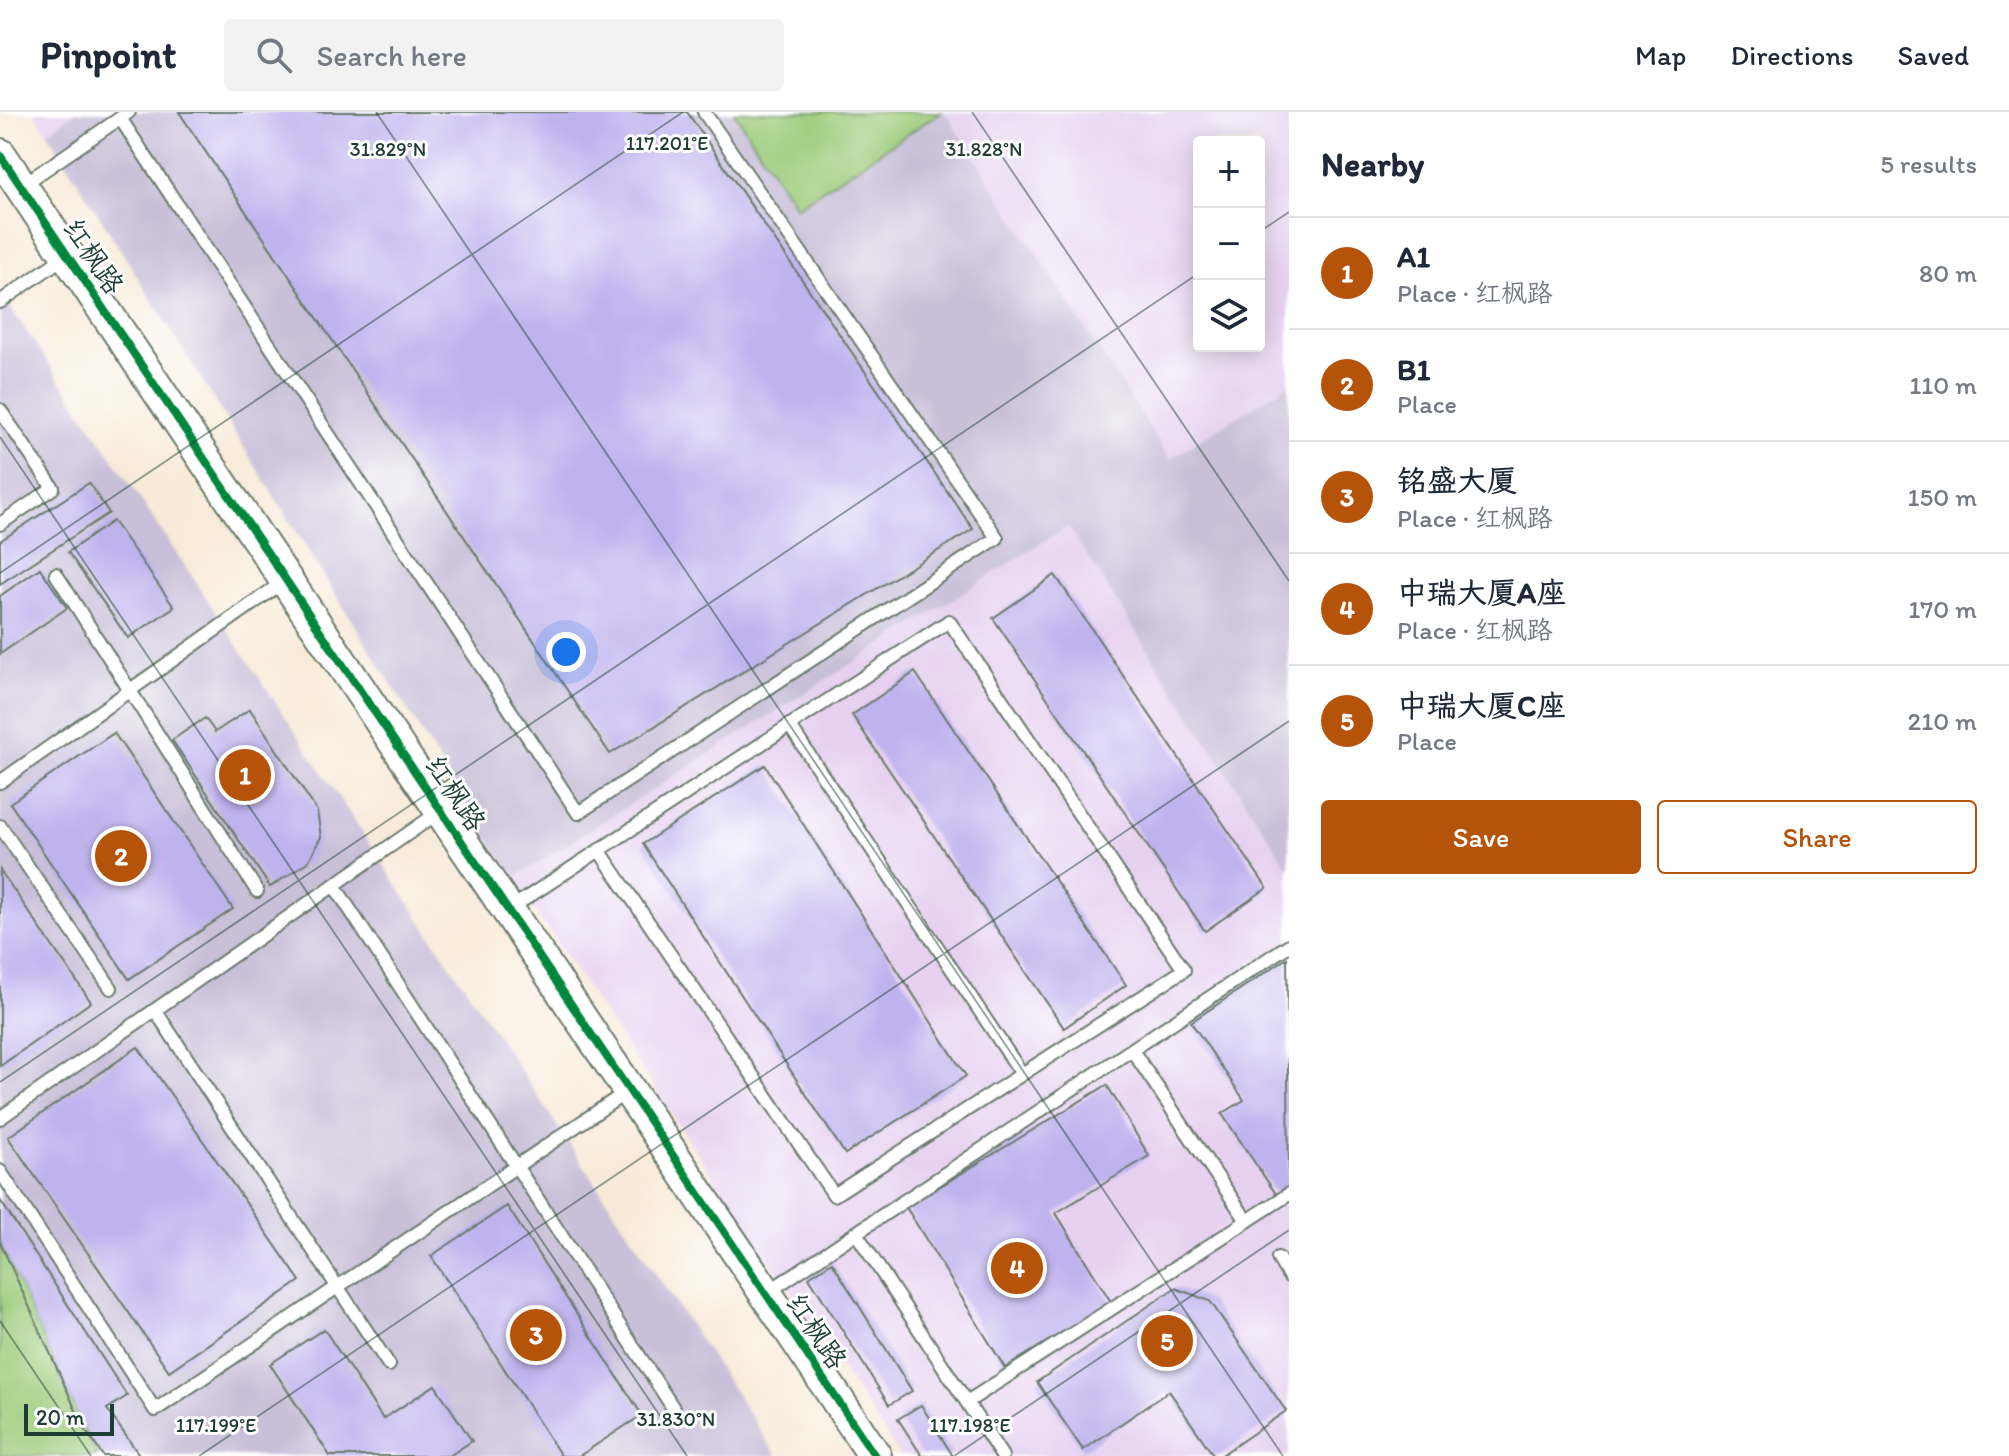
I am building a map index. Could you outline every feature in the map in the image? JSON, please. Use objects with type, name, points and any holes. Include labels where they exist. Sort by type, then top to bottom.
[{"type":"street","name":"红枫路","points":[[0,155],[875,1456]]},
{"type":"lane","points":[[21,186],[124,115],[578,813],[997,538],[704,112]]},
{"type":"lane","points":[[0,302],[67,255]]},
{"type":"lane","points":[[0,410],[53,488],[0,524]]},
{"type":"lane","points":[[56,574],[257,891]]},
{"type":"lane","points":[[0,782],[286,580]]},
{"type":"lane","points":[[508,910],[599,850],[789,725],[949,621],[1184,970],[834,1195],[599,850]]},
{"type":"lane","points":[[789,725],[1022,1074]]},
{"type":"lane","points":[[0,1118],[441,811]]},
{"type":"lane","points":[[0,826],[111,988]]},
{"type":"lane","points":[[334,885],[677,1414]]},
{"type":"lane","points":[[766,1294],[1289,945]]},
{"type":"lane","points":[[155,1010],[389,1365]]},
{"type":"lane","points":[[1132,1050],[1247,1221]]},
{"type":"lane","points":[[0,1171],[155,1410],[629,1090]]},
{"type":"lane","points":[[967,1402],[1289,1194]]},
{"type":"lane","points":[[856,1233],[1002,1456]]},
{"type":"lane","points":[[1278,1258],[1289,1276]]},
{"type":"shaded area","points":[[34,112],[76,112],[47,132]]},
{"type":"shaded area","points":[[76,112],[945,112],[1170,459],[1289,384],[1289,869],[1068,526],[513,879],[47,132]]},
{"type":"shaded area","points":[[945,112],[1289,112],[1289,384],[1170,460]]},
{"type":"shaded area","points":[[0,292],[777,1456],[97,1456],[0,1242]]},
{"type":"shaded area","points":[[1068,525],[1289,869],[1289,1456],[900,1456],[514,879]]},
{"type":"green space","points":[[734,112],[941,112],[796,207]]},
{"type":"green space","points":[[0,1242],[83,1426],[97,1456],[0,1456]]},
{"type":"building","points":[[179,112],[687,112],[973,529],[610,754]]},
{"type":"building","points":[[89,483],[109,513],[0,584],[0,541]]},
{"type":"building","points":[[113,521],[174,607],[128,638],[68,552]]},
{"type":"building","points":[[40,568],[67,608],[0,654],[0,596]]},
{"type":"building","points":[[1055,575],[1267,888],[1205,931],[993,618]]},
{"type":"building","points":[[915,672],[1126,985],[1064,1028],[852,715]]},
{"type":"building","points":[[250,709],[317,811],[321,837],[308,862],[270,887],[172,740],[205,718],[215,732]]},
{"type":"building","points":[[114,733],[233,909],[129,979],[10,803]]},
{"type":"building","points":[[765,765],[966,1076],[845,1154],[643,844]]},
{"type":"building","points":[[0,870],[91,1002],[0,1066]]},
{"type":"building","points":[[1287,958],[1289,1189],[1278,1197],[1222,1114],[1244,1100],[1191,1022]]},
{"type":"building","points":[[138,1047],[300,1281],[169,1371],[8,1137]]},
{"type":"building","points":[[1107,1085],[1149,1156],[1056,1213],[1111,1302],[1005,1368],[906,1207]]},
{"type":"building","points":[[0,1200],[127,1396],[107,1409],[140,1456],[103,1456],[83,1426],[0,1242]]},
{"type":"building","points":[[507,1206],[642,1415],[579,1456],[561,1456],[431,1256]]},
{"type":"building","points":[[832,1262],[912,1391],[889,1405],[809,1277]]},
{"type":"building","points":[[1175,1288],[1210,1301],[1286,1411],[1220,1456],[1214,1456],[1169,1391],[1083,1450],[1037,1382]]},
{"type":"building","points":[[324,1329],[383,1419],[435,1385],[472,1441],[449,1456],[330,1456],[270,1364]]},
{"type":"building","points":[[921,1405],[953,1456],[922,1456],[898,1419]]},
{"type":"cycle path","points":[[0,155],[875,1456]]},
{"type":"place","name":"A1","points":[[245,775]]},
{"type":"place","name":"B1","points":[[121,856]]},
{"type":"place","name":"中瑞大厦A座","points":[[1017,1268]]},
{"type":"place","name":"铭盛大厦","points":[[536,1335]]},
{"type":"place","name":"中瑞大厦C座","points":[[1167,1341]]}]
